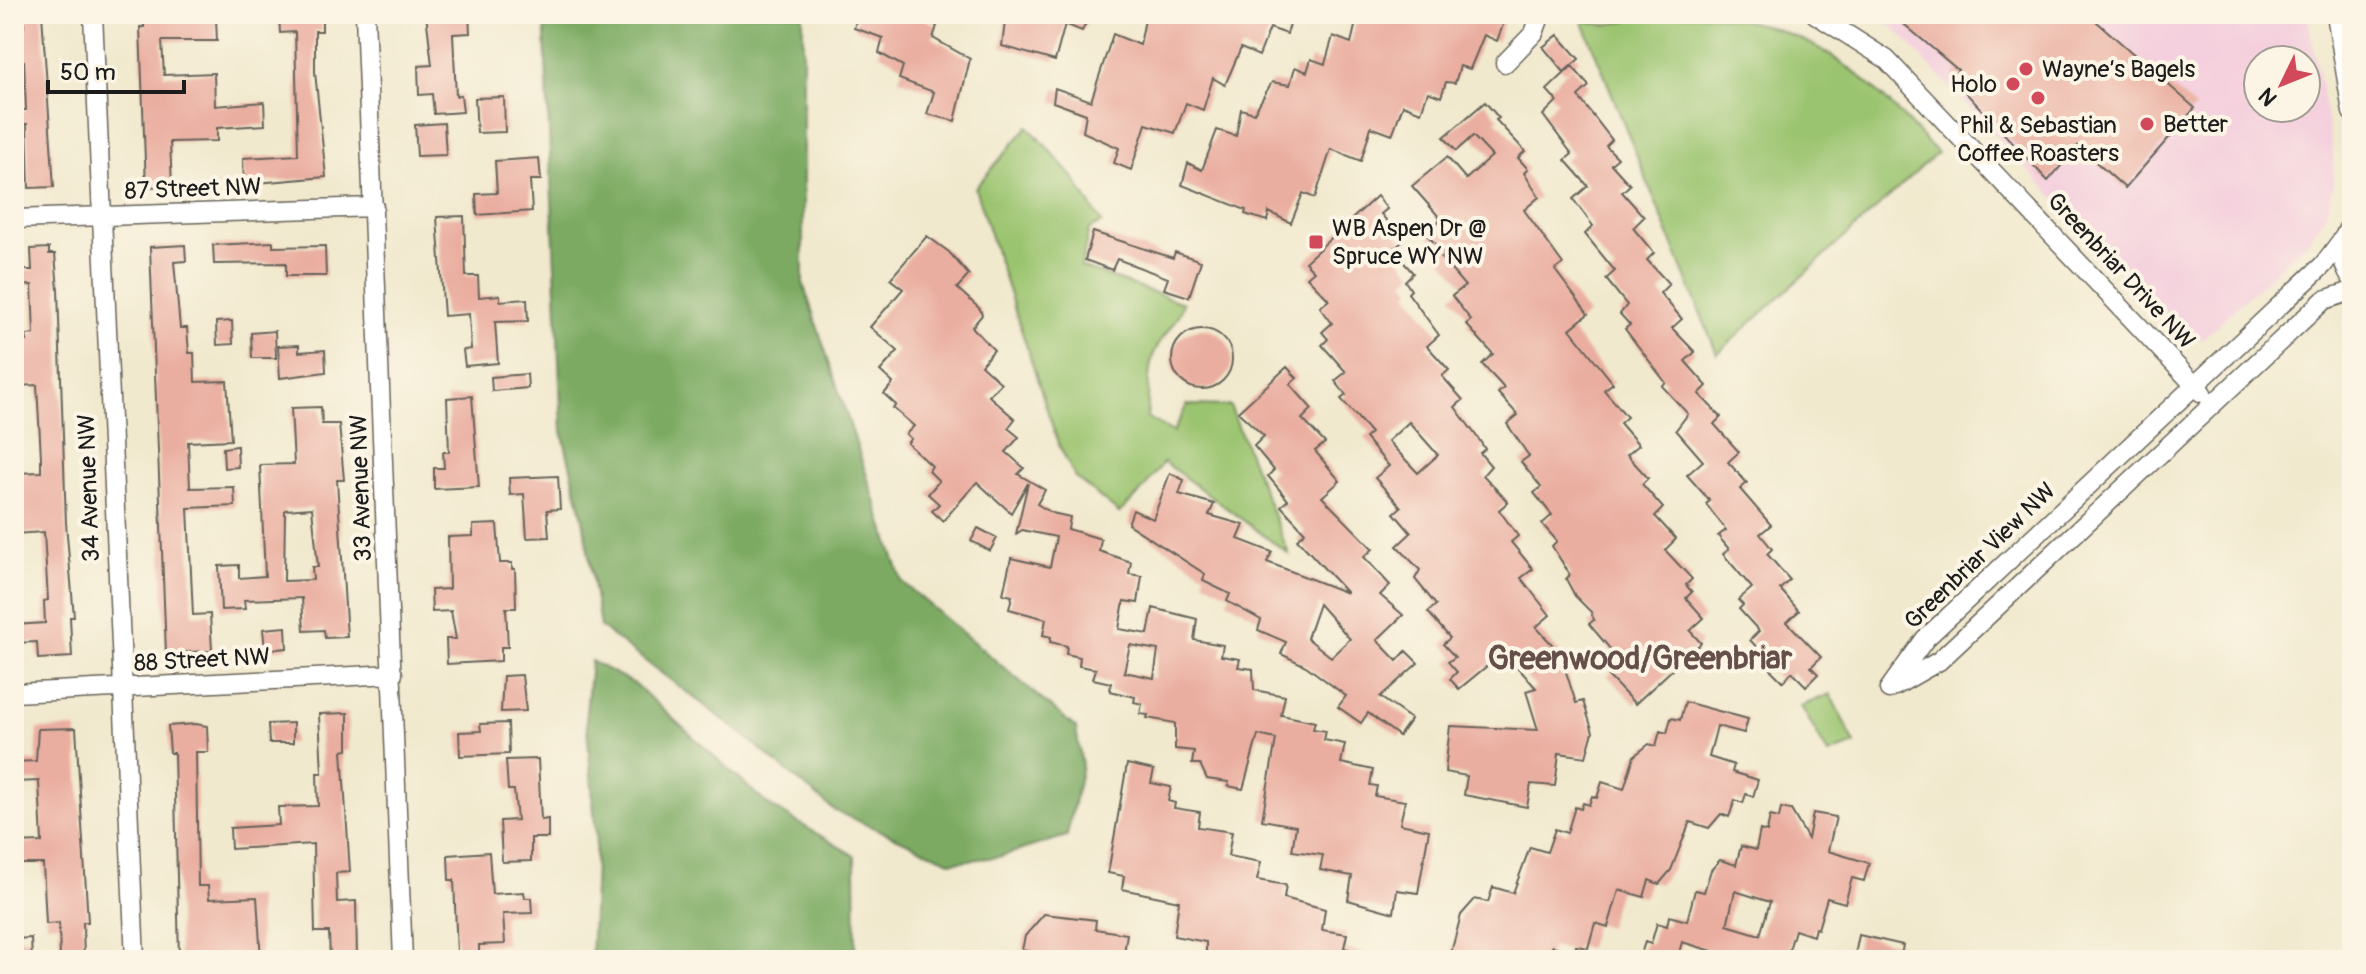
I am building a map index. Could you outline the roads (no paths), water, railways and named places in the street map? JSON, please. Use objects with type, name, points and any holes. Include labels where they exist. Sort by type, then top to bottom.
[{"type":"street","name":"34 Avenue NW","points":[[93,14],[135,960]]},
{"type":"street","name":"33 Avenue NW","points":[[365,14],[403,960]]},
{"type":"street","points":[[1505,63],[1534,33],[1541,14]]},
{"type":"street","name":"Greenbriar Drive NW","points":[[1815,14],[1886,59],[2213,403]]},
{"type":"street","points":[[2336,14],[2352,112]]},
{"type":"street","name":"87 Street NW","points":[[14,219],[374,207]]},
{"type":"street","points":[[2348,230],[2343,264],[2352,279]]},
{"type":"street","name":"Greenbriar View NW","points":[[2348,230],[2323,265],[1925,639],[1889,689],[1939,661],[2324,300],[2352,291]]},
{"type":"street","name":"88 Street NW","points":[[14,693],[393,674]]},
{"type":"place","name":"Wayne’s Bagels","points":[[2026,69]]},
{"type":"place","name":"Holo","points":[[2013,84]]},
{"type":"place","name":"Phil & Sebastian Coffee Roasters","points":[[2038,98]]},
{"type":"place","name":"Better","points":[[2147,124]]},
{"type":"place","name":"WB Aspen Dr @ Spruce WY NW","points":[[1316,242]]},
{"type":"district","name":"Greenwood/Greenbriar","points":[[1640,659]]}]
